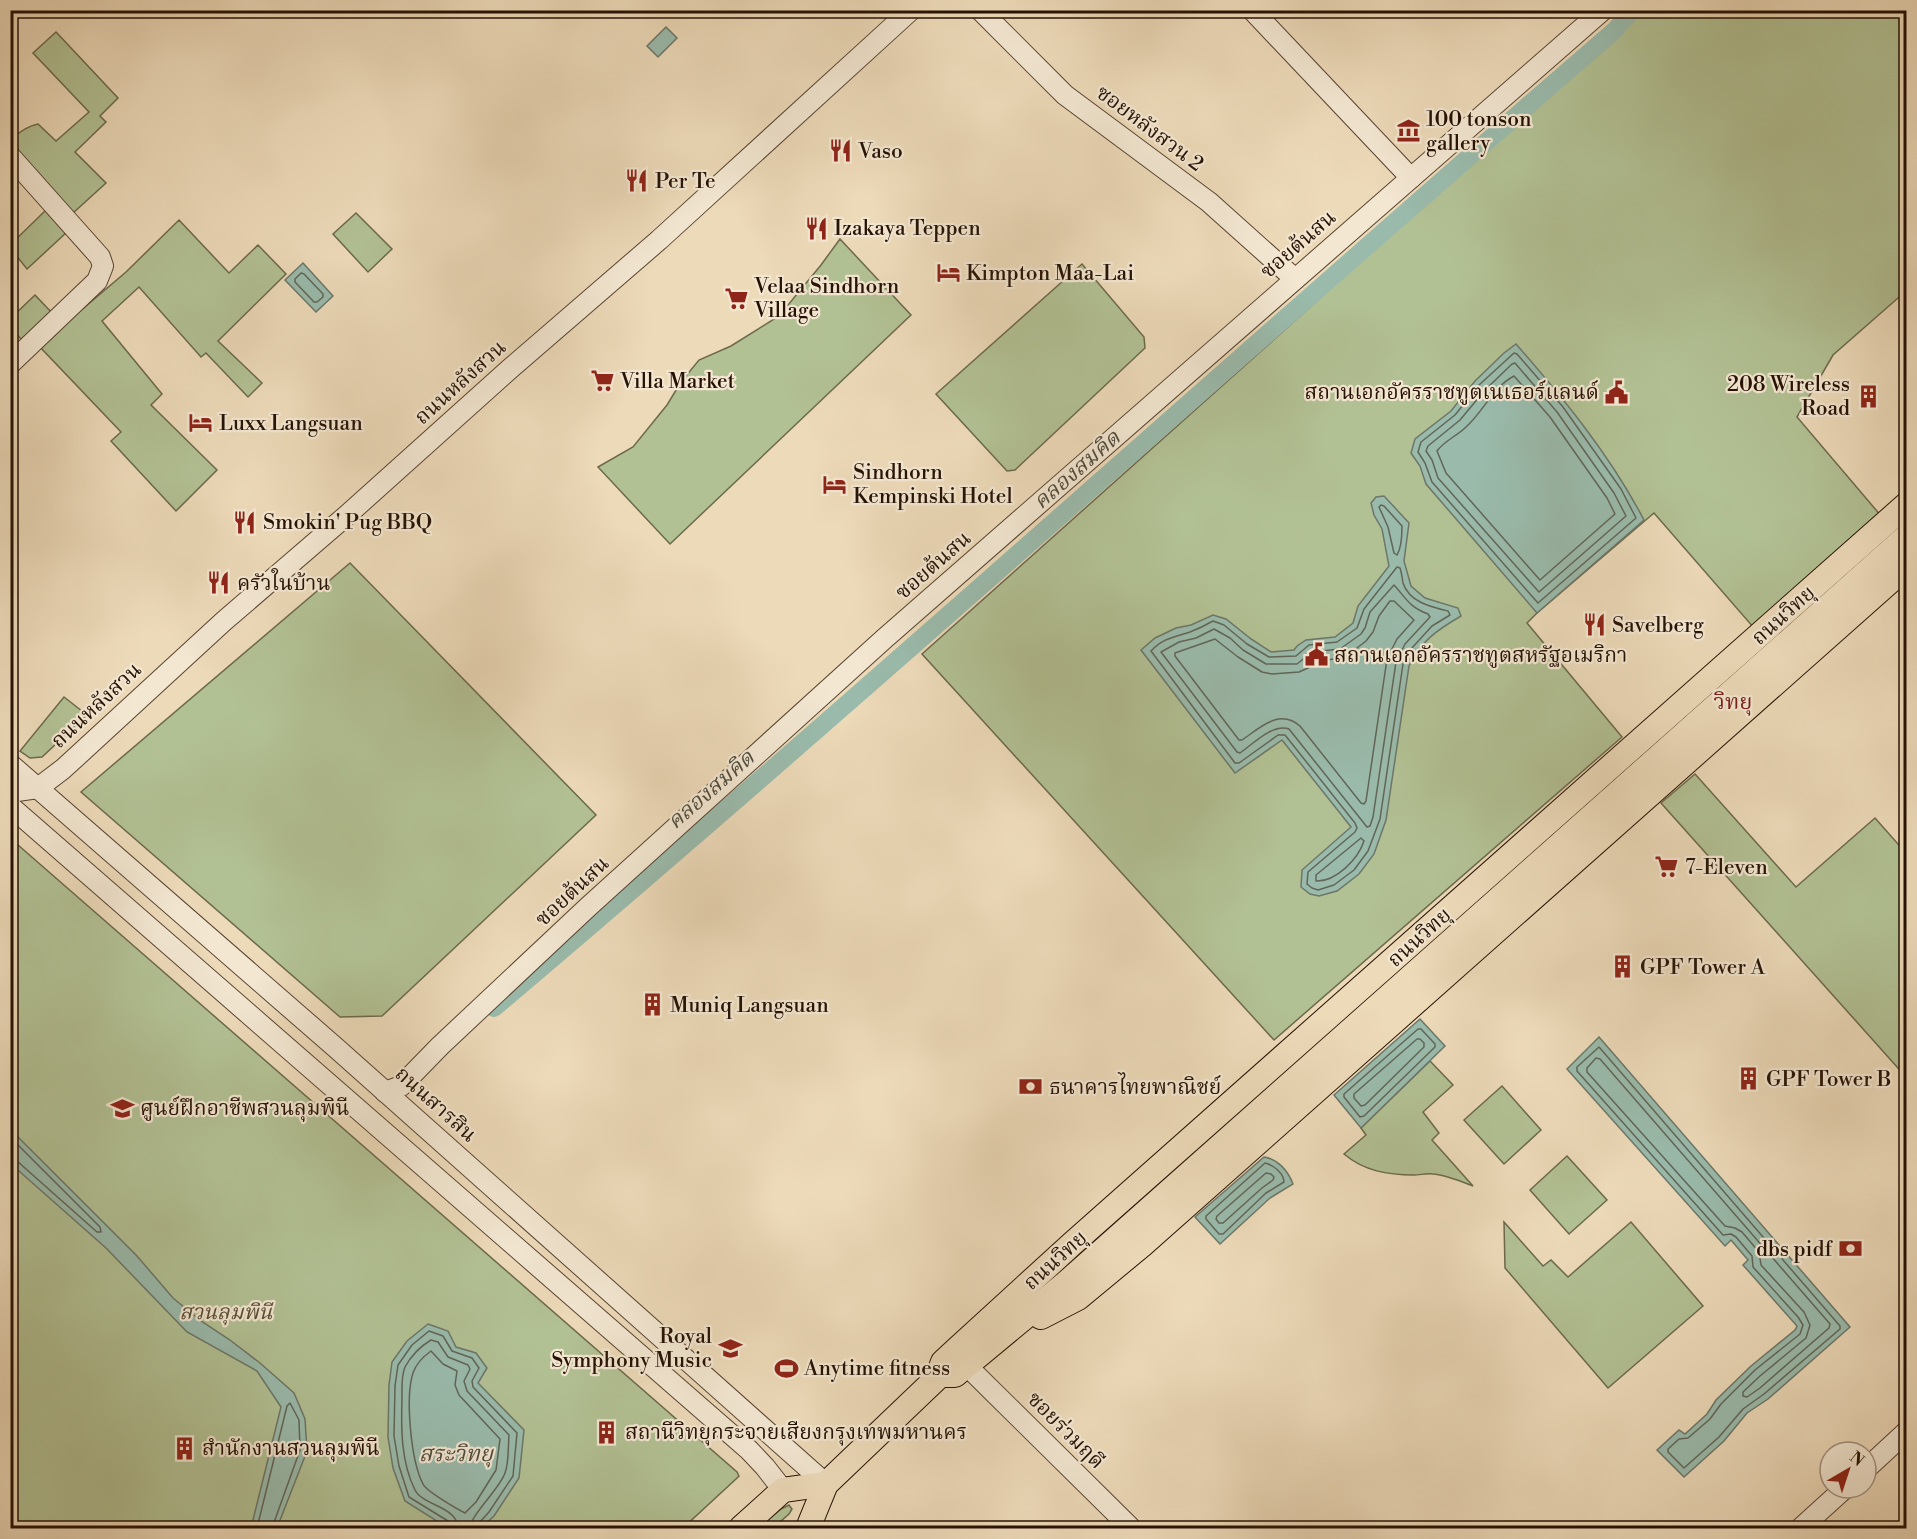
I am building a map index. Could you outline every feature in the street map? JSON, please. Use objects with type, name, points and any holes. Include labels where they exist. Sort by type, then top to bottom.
[{"type":"main road","name":"ถนนวิทยุ","points":[[804,1526],[826,1484],[939,1376],[943,1362],[957,1349],[1073,1243],[1274,1097],[1451,940],[1906,505]]},
{"type":"main road","name":"ถนนวิทยุ","points":[[1451,940],[1652,793],[1854,599],[1906,537]]},
{"type":"main road","name":"ถนนวิทยุ","points":[[939,1376],[955,1375],[1142,1230],[1274,1097],[1610,800],[1854,599],[1906,567]]},
{"type":"main road","points":[[1610,800],[1652,793]]},
{"type":"main road","points":[[741,1528],[783,1490],[826,1484]]},
{"type":"street","name":"ถนนหลังสวน","points":[[39,788],[63,769],[224,621],[659,240],[911,10]]},
{"type":"street","name":"ซอยหลังสวน 2","points":[[980,10],[1065,94],[1209,202],[1295,279]]},
{"type":"street","points":[[1252,10],[1412,178]]},
{"type":"street","name":"ซอยต้นสน","points":[[385,1092],[401,1086],[440,1046],[588,907],[884,639],[1603,10]]},
{"type":"street","points":[[10,364],[97,281],[103,266],[100,256],[13,158]]},
{"type":"street","name":"ถนนสารสิน","points":[[10,764],[385,1092],[826,1484]]},
{"type":"street","points":[[10,792],[39,788]]},
{"type":"street","points":[[10,806],[749,1450],[783,1490]]},
{"type":"street","name":"ซอยร่วมฤดี","points":[[967,1366],[1131,1528]]},
{"type":"street","points":[[1878,1458],[1906,1432]]},
{"type":"street","points":[[1810,1525],[1834,1500]]},
{"type":"green space","points":[[1637,11],[1906,11],[1906,291],[1833,355],[1797,417],[1882,517],[1754,628],[1654,513],[1537,613],[1527,623],[1622,737],[1274,1040],[922,654]]},
{"type":"green space","points":[[56,32],[118,98],[100,116],[106,122],[75,152],[106,183],[72,214],[11,144],[10,140],[30,126],[38,124],[56,141],[89,112],[33,53]]},
{"type":"green space","points":[[47,209],[67,232],[27,269],[11,249],[11,244]]},
{"type":"green space","points":[[356,213],[392,249],[368,272],[333,234]]},
{"type":"green space","points":[[179,220],[229,273],[258,245],[286,274],[218,341],[262,383],[248,397],[206,353],[201,357],[139,287],[102,321],[162,394],[151,405],[217,470],[176,511],[111,441],[121,432],[39,346],[126,272]]},
{"type":"green space","points":[[840,239],[911,315],[670,544],[598,467],[633,447],[699,360],[731,346],[779,316]]},
{"type":"green space","points":[[1082,264],[1144,337],[1145,348],[1015,470],[1007,471],[936,394]]},
{"type":"green space","points":[[35,295],[53,314],[24,342],[11,329],[11,318]]},
{"type":"green space","points":[[350,563],[596,815],[382,1016],[340,1017],[81,792]]},
{"type":"green space","points":[[64,697],[87,715],[42,757],[30,758],[20,751]]},
{"type":"green space","points":[[1695,774],[1796,887],[1875,818],[1906,853],[1906,1077],[1661,803]]},
{"type":"green space","name":"สวนลุมพินี","points":[[10,838],[739,1476],[683,1528],[11,1528]]},
{"type":"green space","points":[[1430,1061],[1453,1085],[1423,1112],[1439,1133],[1432,1140],[1473,1186],[1438,1175],[1404,1175],[1377,1171],[1344,1154],[1366,1135],[1361,1128]]},
{"type":"green space","points":[[1502,1086],[1541,1130],[1504,1164],[1464,1120]]},
{"type":"green space","points":[[1567,1156],[1607,1200],[1569,1234],[1530,1190]]},
{"type":"green space","points":[[1504,1222],[1543,1266],[1551,1260],[1568,1277],[1631,1222],[1703,1306],[1608,1388],[1505,1268]]},
{"type":"green space","points":[[789,1505],[792,1509],[789,1514],[773,1528],[758,1528],[781,1509]]},
{"type":"water","points":[[666,27],[677,38],[658,57],[647,46]]},
{"type":"water","points":[[303,263],[333,296],[316,312],[285,280]]},
{"type":"water","points":[[1516,344],[1601,450],[1644,520],[1537,613],[1426,484],[1420,466],[1411,453],[1415,439],[1451,411],[1475,381]]},
{"type":"water","points":[[1384,496],[1409,523],[1404,561],[1411,586],[1425,598],[1458,608],[1461,616],[1430,637],[1409,666],[1386,820],[1374,854],[1359,874],[1337,891],[1319,896],[1310,894],[1301,887],[1302,870],[1351,827],[1282,740],[1235,773],[1141,650],[1155,638],[1213,615],[1226,619],[1271,652],[1294,650],[1306,640],[1335,637],[1353,623],[1358,606],[1389,566],[1382,529],[1374,515],[1371,503],[1376,497]]},
{"type":"water","points":[[1420,1019],[1445,1046],[1361,1128],[1334,1095]]},
{"type":"water","points":[[1599,1037],[1850,1327],[1768,1399],[1747,1413],[1724,1441],[1684,1477],[1657,1450],[1679,1430],[1685,1434],[1707,1414],[1716,1400],[1751,1366],[1797,1326],[1743,1265],[1748,1260],[1731,1240],[1725,1246],[1567,1069]]},
{"type":"water","points":[[10,1129],[137,1256],[173,1298],[260,1363],[294,1393],[305,1419],[307,1451],[277,1528],[251,1528],[281,1407],[257,1371],[187,1332],[106,1248],[11,1164]]},
{"type":"water","points":[[1264,1157],[1282,1166],[1293,1184],[1270,1198],[1220,1244],[1195,1217]]},
{"type":"water","name":"สระวิทยุ","points":[[428,1324],[448,1331],[456,1347],[476,1353],[487,1368],[478,1383],[524,1430],[519,1478],[494,1516],[481,1528],[448,1528],[405,1501],[393,1468],[388,1437],[392,1362],[407,1341]]},
{"type":"waterway","name":"คลองสมคิด","points":[[494,1008],[916,643],[1615,30],[1632,10]]},
{"type":"place","name":"100 tonson gallery","points":[[1408,131]]},
{"type":"place","name":"Vaso","points":[[840,151]]},
{"type":"place","name":"Per Te","points":[[637,181]]},
{"type":"place","name":"Izakaya Teppen","points":[[816,228]]},
{"type":"place","name":"Kimpton Maa-Lai","points":[[948,273]]},
{"type":"place","name":"Velaa Sindhorn Village","points":[[736,298]]},
{"type":"place","name":"Villa Market","points":[[602,381]]},
{"type":"place","name":"สถานเอกอัครราชทูตเนเธอร์แลนด์","points":[[1617,392]]},
{"type":"place","name":"208 Wireless Road","points":[[1868,396]]},
{"type":"place","name":"Luxx Langsuan","points":[[201,423]]},
{"type":"place","name":"Sindhorn Kempinski Hotel","points":[[835,484]]},
{"type":"place","name":"Smokin' Pug BBQ","points":[[245,522]]},
{"type":"place","name":"ครัวในบ้าน","points":[[219,583]]},
{"type":"place","name":"Savelberg","points":[[1594,625]]},
{"type":"place","name":"สถานเอกอัครราชทูตสหรัฐอเมริกา","points":[[1316,655]]},
{"type":"place","name":"7-Eleven","points":[[1667,867]]},
{"type":"place","name":"GPF Tower A","points":[[1622,967]]},
{"type":"place","name":"Muniq Langsuan","points":[[652,1005]]},
{"type":"place","name":"GPF Tower B","points":[[1748,1079]]},
{"type":"place","name":"ธนาคารไทยพาณิชย์","points":[[1031,1087]]},
{"type":"place","name":"ศูนย์ฝึกอาชีพสวนลุมพินี","points":[[122,1108]]},
{"type":"place","name":"dbs pidf","points":[[1850,1249]]},
{"type":"place","name":"Royal Symphony Music","points":[[730,1348]]},
{"type":"place","name":"Anytime fitness","points":[[786,1368]]},
{"type":"place","name":"สถานีวิทยุกระจายเสียงกรุงเทพมหานคร","points":[[607,1432]]},
{"type":"place","name":"สำนักงานสวนลุมพินี","points":[[184,1448]]},
{"type":"district","name":"วิทยุ","points":[[1733,701]]}]
